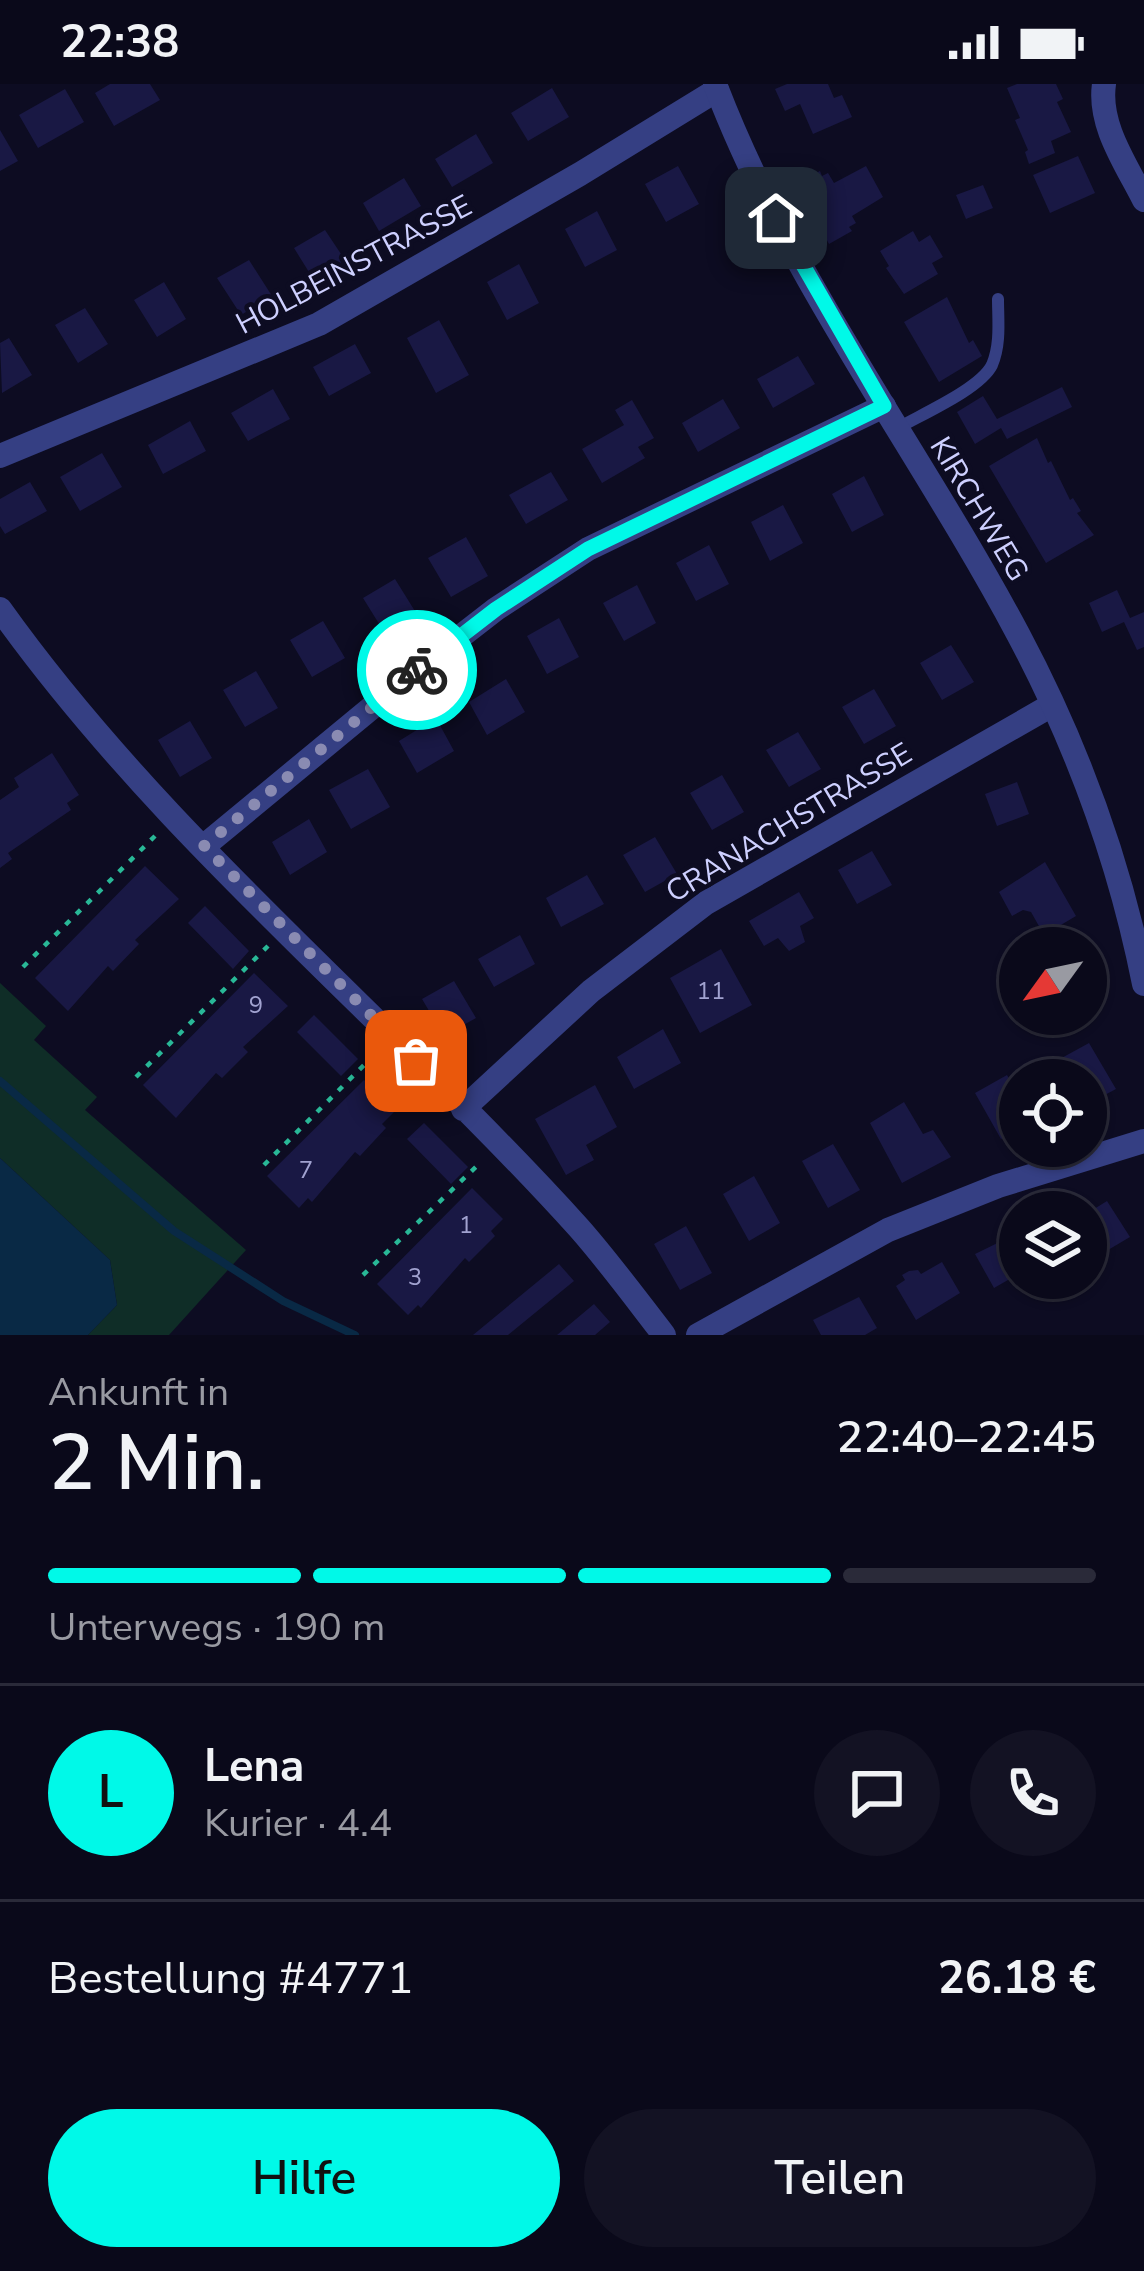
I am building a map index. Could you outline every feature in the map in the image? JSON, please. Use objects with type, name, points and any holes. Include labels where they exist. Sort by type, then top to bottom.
[{"type":"street","points":[[1105,84],[1102,102],[1108,126],[1144,200]]},
{"type":"street","name":"KIRCHWEG","points":[[716,87],[798,260],[1019,635],[1113,861],[1144,984]]},
{"type":"street","name":"HOLBEINSTRASSE","points":[[0,456],[319,324],[580,174],[716,87]]},
{"type":"street","points":[[204,846],[496,609],[588,549],[890,417]]},
{"type":"street","points":[[0,609],[68,699],[204,846],[580,1229],[664,1335]]},
{"type":"street","name":"CRANACHSTRASSE","points":[[463,1109],[591,991],[706,903],[1052,705]]},
{"type":"street","points":[[698,1335],[888,1230],[998,1186],[1144,1141]]},
{"type":"lane","points":[[890,417],[971,386],[990,369],[998,344],[998,299]]},
{"type":"path","points":[[22,967],[176,815]]},
{"type":"path","points":[[136,1077],[285,929]]},
{"type":"path","points":[[263,1165],[392,1037]]},
{"type":"path","points":[[363,1275],[498,1145]]},
{"type":"green space","points":[[0,983],[46,1026],[34,1040],[97,1097],[85,1110],[246,1250],[169,1335],[88,1335],[117,1305],[110,1260],[0,1158]]},
{"type":"water","points":[[0,1158],[110,1260],[117,1305],[88,1335],[0,1335]]},
{"type":"building","points":[[110,84],[150,84],[160,100],[114,126],[95,93]]},
{"type":"building","points":[[787,84],[828,84],[834,98],[842,95],[852,117],[813,134],[800,104],[785,111],[775,89]]},
{"type":"building","points":[[1056,84],[1063,99],[1057,102],[1071,132],[1051,141],[1055,153],[1029,164],[1015,120],[1020,118],[1007,88]]},
{"type":"building","points":[[552,88],[569,117],[528,141],[511,113]]},
{"type":"building","points":[[65,89],[84,122],[38,148],[19,115]]},
{"type":"building","points":[[0,130],[18,161],[0,171]]},
{"type":"building","points":[[476,134],[493,163],[452,187],[435,159]]},
{"type":"building","points":[[1078,156],[1095,193],[1050,213],[1033,175]]},
{"type":"building","points":[[678,166],[699,204],[666,222],[645,184]]},
{"type":"building","points":[[866,166],[883,197],[852,216],[856,223],[849,227],[852,231],[829,244],[796,183],[820,171],[822,176],[828,173],[834,183]]},
{"type":"building","points":[[404,178],[421,206],[379,231],[363,203]]},
{"type":"building","points":[[983,185],[993,208],[966,219],[956,195]]},
{"type":"building","points":[[597,211],[617,250],[585,267],[565,229]]},
{"type":"building","points":[[325,230],[349,266],[317,285],[294,248]]},
{"type":"building","points":[[913,231],[919,242],[930,235],[943,257],[932,263],[938,274],[904,294],[880,251]]},
{"type":"building","points":[[249,260],[272,296],[241,315],[217,278]]},
{"type":"building","points":[[519,264],[539,303],[507,320],[487,282]]},
{"type":"building","points":[[164,282],[186,319],[157,337],[134,300]]},
{"type":"building","points":[[947,297],[969,343],[973,340],[982,356],[939,382],[904,322]]},
{"type":"building","points":[[85,308],[108,344],[78,363],[55,325]]},
{"type":"building","points":[[439,320],[469,375],[436,393],[407,338]]},
{"type":"building","points":[[9,338],[32,375],[2,393],[0,343]]},
{"type":"building","points":[[355,344],[371,373],[329,396],[313,367]]},
{"type":"building","points":[[798,356],[815,384],[773,408],[757,379]]},
{"type":"building","points":[[1062,387],[1072,407],[1007,439],[1001,428],[975,444],[957,412],[983,396],[997,419]]},
{"type":"building","points":[[273,389],[290,419],[248,441],[231,413]]},
{"type":"building","points":[[723,399],[740,428],[698,452],[682,423]]},
{"type":"building","points":[[632,400],[654,438],[638,447],[645,458],[602,483],[582,449],[624,425],[615,410]]},
{"type":"building","points":[[190,421],[206,451],[163,474],[148,445]]},
{"type":"building","points":[[1037,438],[1094,535],[1046,563],[989,466]]},
{"type":"building","points":[[102,453],[122,487],[80,511],[60,477]]},
{"type":"building","points":[[551,472],[568,500],[526,524],[509,495]]},
{"type":"building","points":[[864,476],[884,515],[852,532],[832,494]]},
{"type":"building","points":[[30,482],[47,511],[5,534],[0,526],[0,499]]},
{"type":"building","points":[[783,505],[803,543],[770,561],[751,522]]},
{"type":"building","points":[[466,537],[488,576],[451,597],[428,558]]},
{"type":"building","points":[[709,545],[729,584],[696,601],[676,563]]},
{"type":"building","points":[[395,579],[418,616],[386,635],[363,598]]},
{"type":"building","points":[[637,585],[656,623],[624,641],[603,603]]},
{"type":"building","points":[[1117,590],[1130,618],[1144,612],[1144,647],[1137,650],[1124,622],[1102,632],[1089,603]]},
{"type":"building","points":[[559,618],[579,657],[547,674],[527,636]]},
{"type":"building","points":[[323,621],[345,658],[312,677],[290,640]]},
{"type":"building","points":[[951,645],[974,682],[942,700],[920,663]]},
{"type":"building","points":[[256,671],[278,708],[245,727],[223,690]]},
{"type":"building","points":[[506,679],[525,712],[487,735],[469,702]]},
{"type":"building","points":[[874,689],[896,726],[864,744],[842,707]]},
{"type":"building","points":[[436,718],[454,751],[417,773],[399,741]]},
{"type":"building","points":[[190,721],[212,758],[180,777],[158,740]]},
{"type":"building","points":[[798,732],[821,769],[789,787],[766,750]]},
{"type":"building","points":[[52,753],[79,795],[67,803],[71,810],[8,853],[12,859],[0,868],[0,800],[19,787],[14,778]]},
{"type":"building","points":[[368,769],[390,807],[351,829],[329,790]]},
{"type":"building","points":[[722,775],[744,812],[712,830],[690,793]]},
{"type":"building","points":[[1017,782],[1029,814],[997,826],[985,794]]},
{"type":"building","points":[[309,819],[327,852],[290,875],[272,842]]},
{"type":"building","points":[[655,837],[677,874],[645,892],[623,855]]},
{"type":"building","points":[[872,851],[892,885],[857,904],[838,870]]},
{"type":"building","points":[[1045,862],[1076,916],[1057,927],[1039,927],[1031,912],[1023,910],[1012,916],[999,892]]},
{"type":"building","points":[[145,866],[179,899],[135,940],[139,944],[113,971],[108,966],[68,1011],[35,978]]},
{"type":"building","points":[[587,875],[604,904],[561,927],[546,898]]},
{"type":"building","points":[[799,892],[814,918],[800,926],[805,942],[789,951],[778,938],[764,946],[749,921]]},
{"type":"building","points":[[205,906],[249,951],[233,969],[188,923]]},
{"type":"building","points":[[520,935],[535,964],[494,987],[478,959]]},
{"type":"building","points":[[721,949],[752,1005],[700,1033],[670,978]]},
{"type":"building","points":[[254,973],[288,1006],[243,1047],[248,1052],[222,1078],[216,1073],[176,1118],[143,1085]]},
{"type":"building","points":[[454,981],[476,1018],[444,1036],[422,999]]},
{"type":"building","points":[[314,1015],[358,1059],[341,1076],[297,1032]]},
{"type":"building","points":[[663,1029],[681,1063],[634,1089],[617,1057]]},
{"type":"building","points":[[1089,1043],[1098,1059],[1060,1059]]},
{"type":"building","points":[[1107,1074],[1116,1089],[1107,1094]]},
{"type":"building","points":[[364,1080],[394,1112],[382,1124],[386,1128],[360,1156],[355,1152],[312,1202],[308,1198],[299,1208],[267,1176]]},
{"type":"building","points":[[999,1080],[999,1135],[975,1093]]},
{"type":"building","points":[[595,1085],[617,1127],[586,1145],[594,1160],[566,1175],[535,1119]]},
{"type":"building","points":[[904,1102],[923,1134],[933,1130],[951,1157],[902,1183],[870,1123]]},
{"type":"building","points":[[424,1123],[468,1167],[451,1184],[407,1139]]},
{"type":"building","points":[[833,1144],[860,1190],[828,1208],[802,1161]]},
{"type":"building","points":[[754,1176],[780,1223],[749,1241],[723,1194]]},
{"type":"building","points":[[472,1188],[503,1219],[491,1231],[495,1236],[469,1262],[465,1258],[421,1308],[418,1305],[408,1315],[377,1284]]},
{"type":"building","points":[[1107,1201],[1130,1237],[1107,1251]]},
{"type":"building","points":[[686,1226],[712,1273],[680,1290],[654,1244]]},
{"type":"building","points":[[999,1242],[999,1285],[994,1288],[975,1254]]},
{"type":"building","points":[[942,1262],[960,1293],[916,1320],[896,1286],[909,1271],[921,1274]]},
{"type":"building","points":[[559,1264],[574,1281],[508,1335],[473,1335]]},
{"type":"building","points":[[859,1297],[877,1328],[865,1335],[821,1335],[813,1320]]},
{"type":"building","points":[[594,1304],[610,1322],[595,1335],[557,1335]]},
{"type":"waterway","points":[[0,1081],[174,1231],[283,1301],[355,1335]]},
{"type":"way so far","points":[[416,1061],[204,846],[417,670]]},
{"type":"route","points":[[417,670],[496,609],[588,549],[884,406],[776,218]]}]
